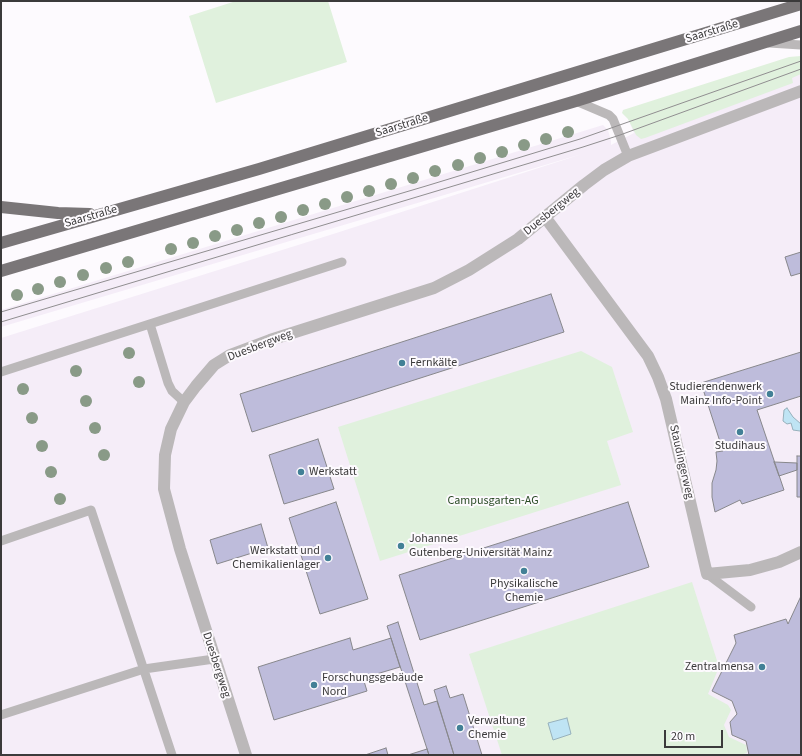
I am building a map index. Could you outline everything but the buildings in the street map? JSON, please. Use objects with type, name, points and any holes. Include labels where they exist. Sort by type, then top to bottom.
[{"type":"highway","name":"Saarstraße","points":[[1,243],[267,167],[801,4]]},
{"type":"highway","points":[[1,272],[576,101],[801,31]]},
{"type":"highway","points":[[1,207],[58,213],[101,214]]},
{"type":"highway","points":[[1,276],[19,266]]},
{"type":"street","name":"Duesbergweg","points":[[246,755],[178,545],[164,489],[165,455],[170,429],[184,402],[196,386],[214,365],[230,355],[270,340],[434,288],[469,270],[518,239],[604,170],[628,156],[801,91]]},
{"type":"street","name":"Staudingerweg","points":[[545,217],[648,356],[658,377],[666,399],[707,574]]},
{"type":"street","points":[[707,574],[750,570],[779,562],[801,552]]},
{"type":"lane","points":[[764,42],[801,45]]},
{"type":"lane","points":[[576,101],[609,115],[613,119],[628,156]]},
{"type":"lane","points":[[1,372],[342,262]]},
{"type":"lane","points":[[150,324],[168,383],[172,391],[184,402]]},
{"type":"lane","points":[[1,541],[91,510],[172,755]]},
{"type":"lane","points":[[707,574],[751,607]]},
{"type":"lane","points":[[1,715],[144,669],[214,659]]},
{"type":"shaded area","name":"Johannes Gutenberg-Universität Mainz","points":[[801,58],[801,755],[1,755],[1,338],[582,154],[1,327],[1,310],[603,125],[608,130],[611,145],[634,133],[628,119]]},
{"type":"green space","points":[[236,1],[328,1],[347,62],[216,103],[189,16]]},
{"type":"green space","points":[[801,56],[801,74],[792,78],[793,83],[645,138],[641,139],[636,135],[628,119],[622,113],[623,110],[789,57]]},
{"type":"green space","name":"Campusgarten-AG","points":[[581,351],[612,367],[633,432],[607,441],[621,485],[380,561],[338,427]]},
{"type":"green space","points":[[692,582],[719,667],[708,694],[728,705],[731,710],[724,725],[729,737],[746,745],[747,753],[741,755],[502,755],[469,654]]},
{"type":"water","points":[[787,408],[793,417],[801,424],[801,432],[793,430],[791,423],[787,424],[783,421],[784,410]]},
{"type":"water","points":[[567,718],[571,734],[553,740],[548,723]]},
{"type":"tram line","points":[[1,312],[580,139],[801,61]]},
{"type":"tram line","points":[[1,322],[583,147],[801,69]]},
{"type":"place","name":"Fernkälte","points":[[402,363]]},
{"type":"place","name":"Studierendenwerk Mainz Info-Point","points":[[770,394]]},
{"type":"place","name":"Studihaus","points":[[740,432]]},
{"type":"place","name":"Werkstatt","points":[[301,472]]},
{"type":"place","name":"Johannes Gutenberg-Universität Mainz","points":[[401,546]]},
{"type":"place","name":"Werkstatt und Chemikalienlager","points":[[328,558]]},
{"type":"place","name":"Physikalische Chemie","points":[[524,571]]},
{"type":"place","name":"Zentralmensa","points":[[762,667]]},
{"type":"place","name":"Forschungsgebäude Nord","points":[[314,685]]},
{"type":"place","name":"Verwaltung Chemie","points":[[460,728]]}]
